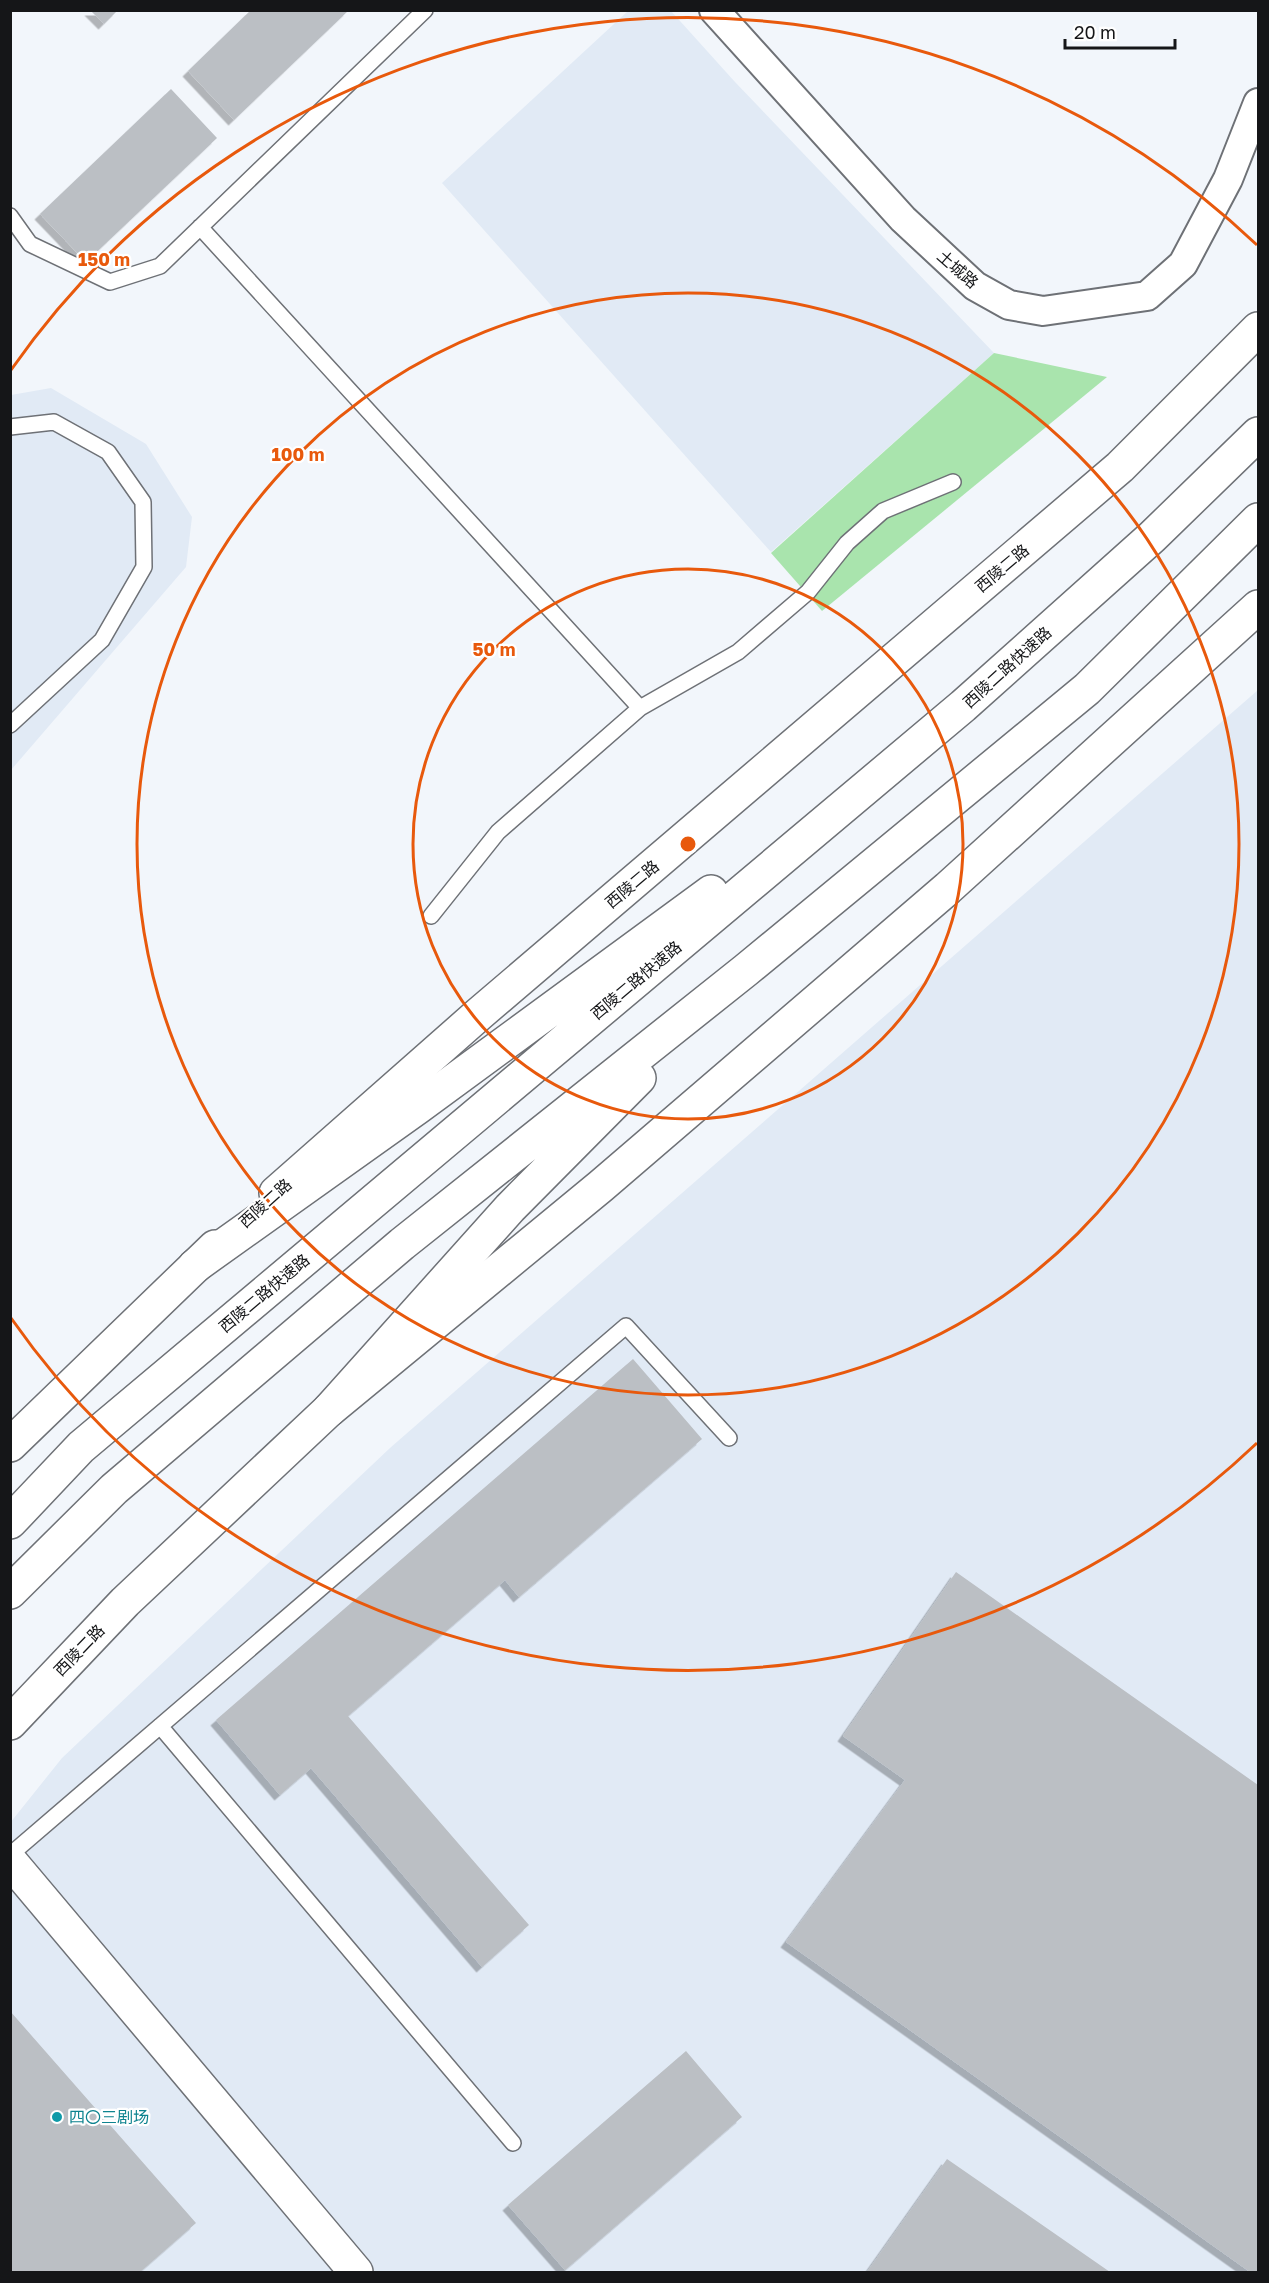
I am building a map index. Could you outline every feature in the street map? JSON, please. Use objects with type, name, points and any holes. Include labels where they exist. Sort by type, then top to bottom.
[{"type":"main road","name":"西陵二路","points":[[10,1445],[195,1266],[479,1014],[1120,467],[1258,328]]},
{"type":"main road","name":"西陵二路快速路","points":[[10,1522],[81,1447],[963,706],[1152,537],[1258,434]]},
{"type":"main road","points":[[10,1592],[114,1489],[402,1244],[746,970],[1087,688],[1258,520]]},
{"type":"main road","name":"西陵二路","points":[[10,1723],[125,1602],[329,1410],[601,1186],[930,903],[1258,607]]},
{"type":"main road","points":[[195,1266],[418,1107],[963,706]]},
{"type":"main road","points":[[329,1410],[510,1208],[746,970]]},
{"type":"main road","points":[[10,1861],[356,2272]]},
{"type":"street","name":"土城路","points":[[714,10],[903,219],[975,286],[1009,305],[1043,311],[1147,296],[1183,264],[1228,179],[1258,103]]},
{"type":"lane","points":[[10,216],[30,244],[110,282],[160,266],[425,10]]},
{"type":"lane","points":[[200,227],[640,708]]},
{"type":"lane","points":[[10,427],[54,422],[108,452],[143,502],[144,567],[102,640],[10,724]]},
{"type":"lane","points":[[431,916],[498,832],[640,708],[738,652],[808,592],[847,543],[884,511],[953,482]]},
{"type":"lane","points":[[10,1855],[626,1326],[729,1438]]},
{"type":"lane","points":[[160,1726],[513,2143]]},
{"type":"shaded area","points":[[628,11],[671,11],[735,82],[994,353],[771,552],[442,183]]},
{"type":"shaded area","points":[[51,388],[146,444],[192,517],[186,567],[11,770],[11,395]]},
{"type":"shaded area","points":[[1258,690],[1258,2272],[11,2272],[10,1823],[62,1758],[390,1448]]},
{"type":"green space","points":[[994,353],[1107,377],[822,611],[771,553]]},
{"type":"building","points":[[90,10],[118,10],[104,24]]},
{"type":"building","points":[[251,10],[349,10],[234,120],[188,71]]},
{"type":"building","points":[[171,89],[217,138],[86,262],[40,214]]},
{"type":"building","points":[[633,1359],[702,1439],[519,1597],[505,1580],[348,1716],[529,1925],[482,1967],[311,1768],[280,1795],[216,1720]]},
{"type":"building","points":[[956,1572],[1258,1785],[1258,2272],[1250,2272],[786,1942],[905,1780],[843,1736]]},
{"type":"building","name":"四〇三剧场","points":[[10,2011],[196,2223],[140,2272],[10,2272]]},
{"type":"building","points":[[686,2051],[742,2117],[565,2270],[508,2205]]},
{"type":"building","points":[[947,2159],[1110,2272],[867,2272]]},
{"type":"place","name":"四〇三剧场","points":[[57,2117]]}]
